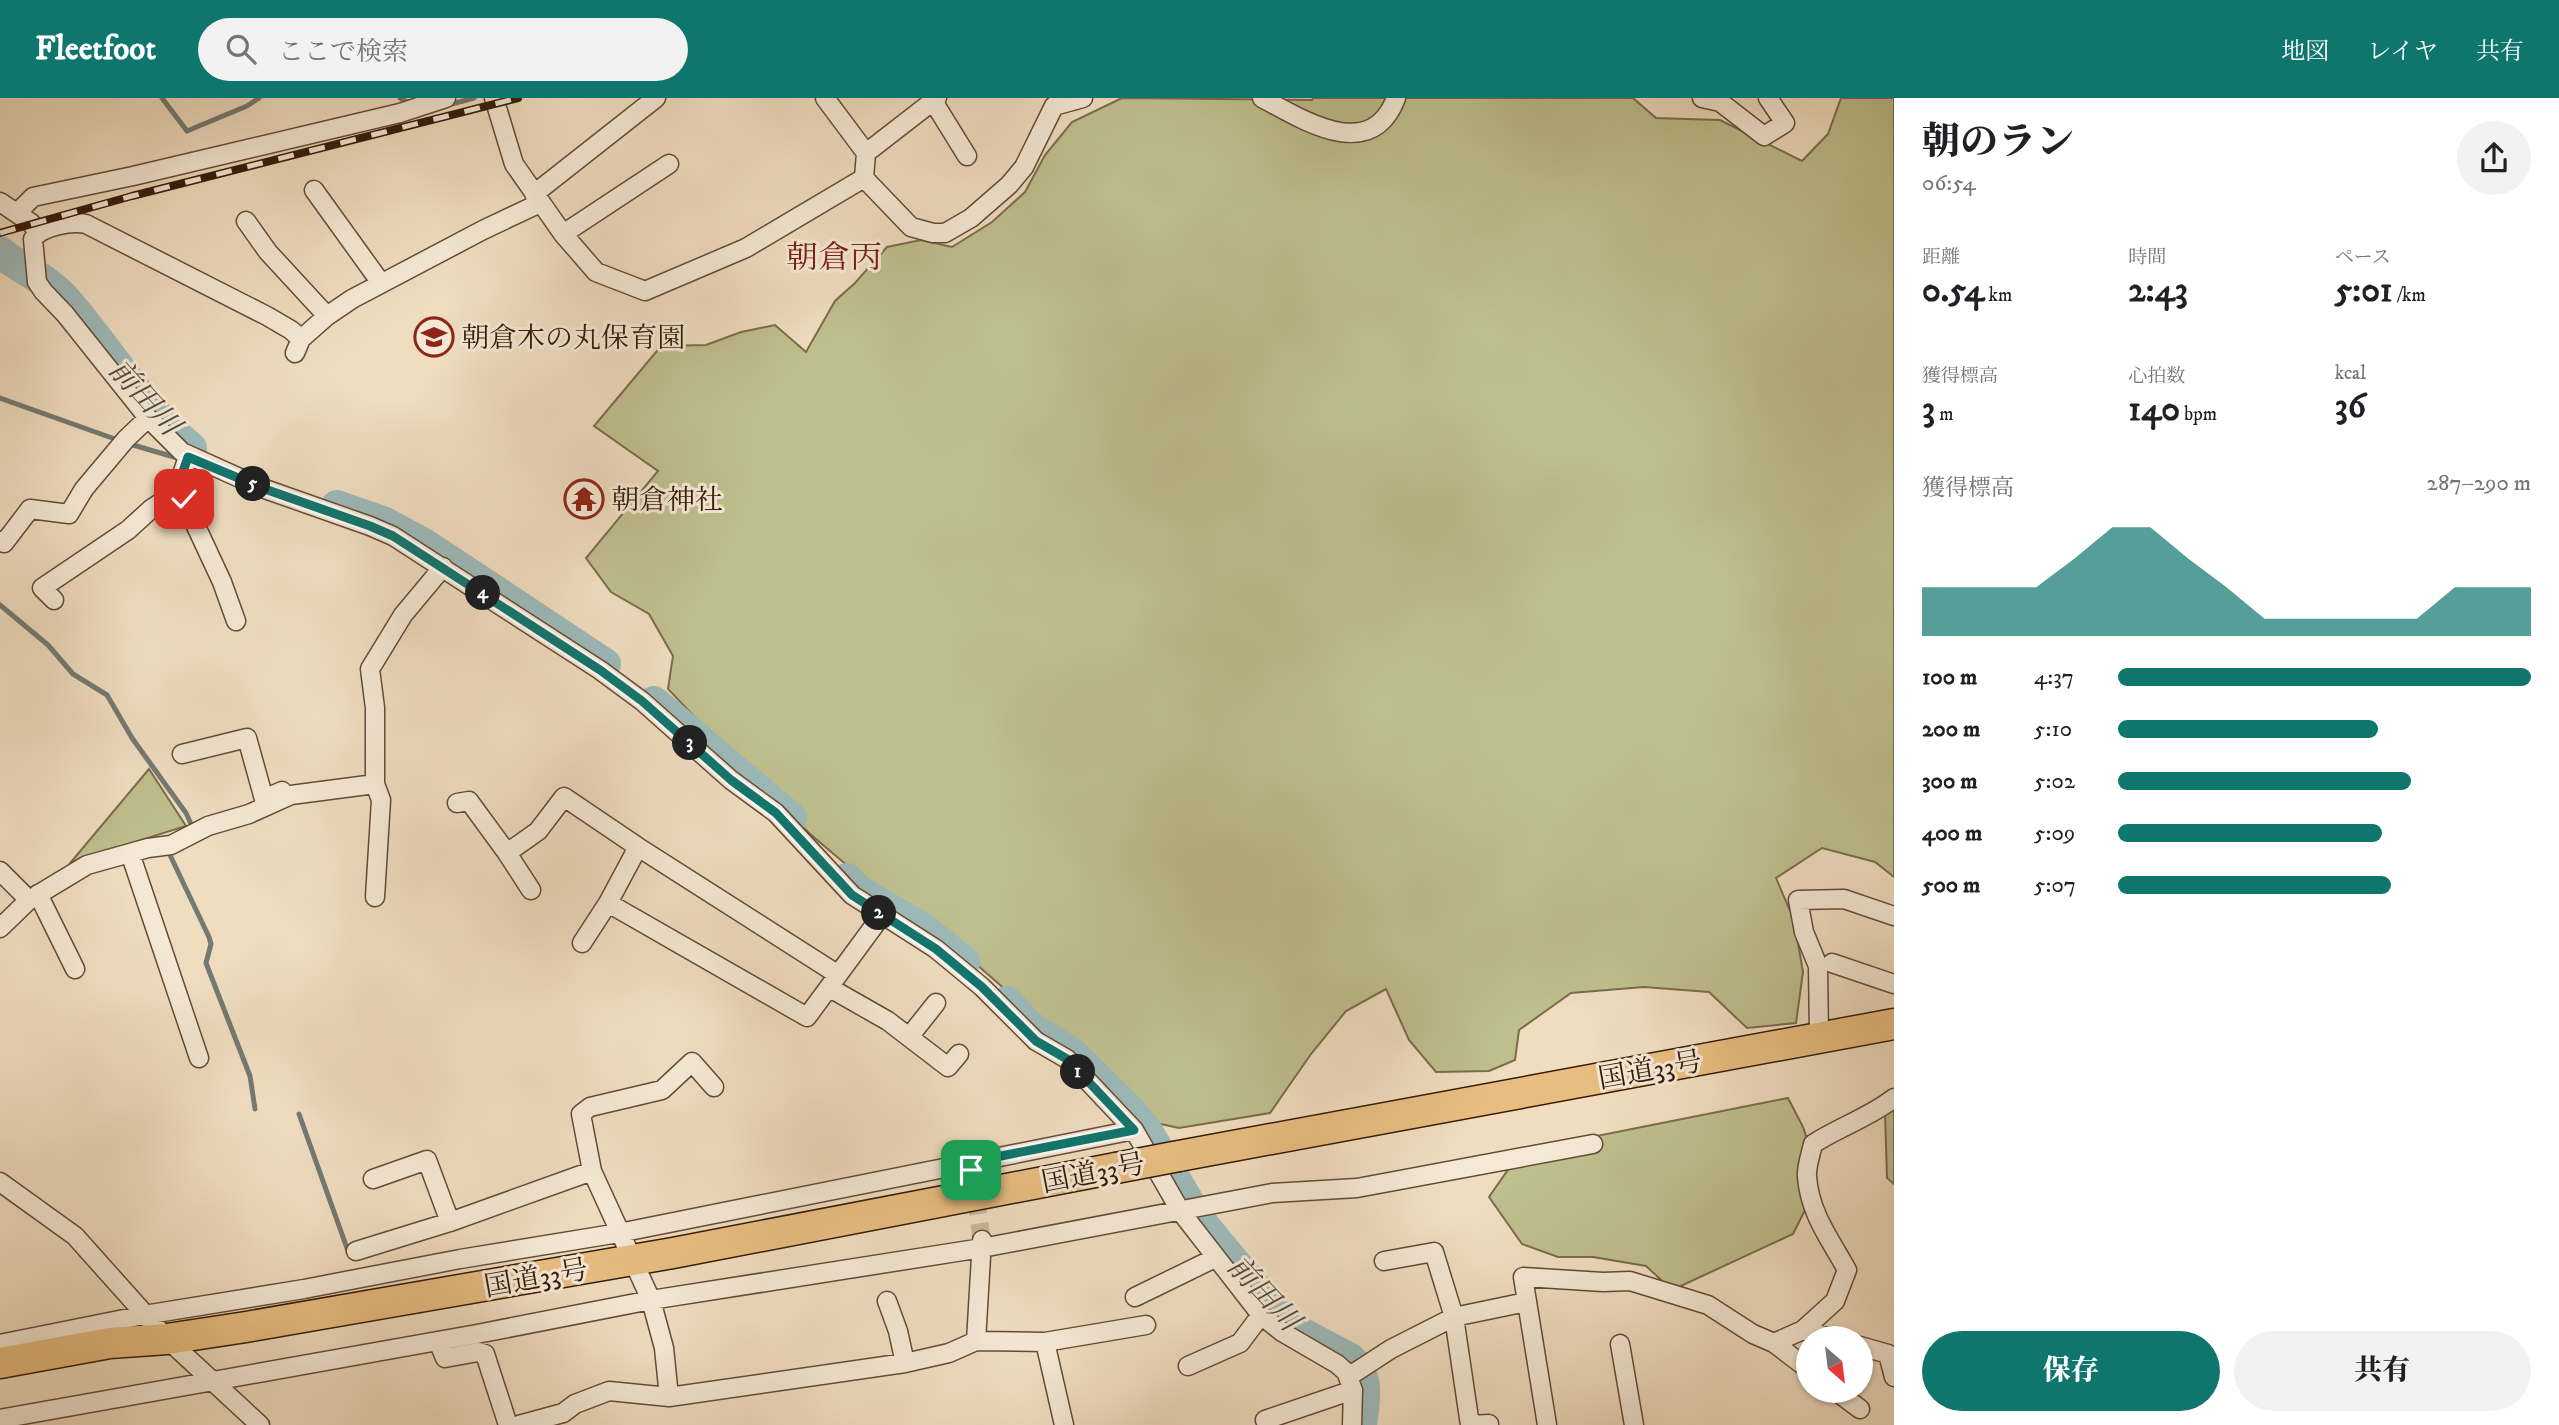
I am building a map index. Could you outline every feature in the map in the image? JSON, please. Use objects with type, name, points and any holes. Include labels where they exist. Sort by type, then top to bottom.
[{"type":"highway","name":"国道33号","points":[[0,1363],[110,1343],[167,1339],[632,1260],[1894,1024]]},
{"type":"highway","name":"国道33号","points":[[0,1383],[113,1356],[167,1339]]},
{"type":"street","points":[[17,212],[33,197],[133,177],[400,113],[446,98]]},
{"type":"street","points":[[494,98],[514,164],[563,234],[596,272],[645,291],[746,248],[864,178]]},
{"type":"street","points":[[656,98],[537,199],[381,283],[327,316],[298,346],[291,330],[267,316],[86,224],[75,222],[38,232],[33,239],[37,277],[148,418],[188,457],[262,488],[393,536],[600,670],[642,701],[731,780],[776,813],[842,887],[936,949],[982,987],[1036,1041],[1067,1059],[1134,1130],[1181,1212],[1261,1315],[1282,1332],[1355,1377]]},
{"type":"street","points":[[825,98],[866,153],[864,178],[911,227],[933,233],[945,233],[971,218],[1016,176],[1040,138],[1054,102],[1083,98]]},
{"type":"street","points":[[1262,98],[1324,130],[1344,133],[1361,132],[1378,125],[1389,115],[1396,98]]},
{"type":"street","points":[[1702,98],[1720,103],[1764,136],[1785,123],[1769,98]]},
{"type":"street","points":[[866,153],[935,99],[967,156]]},
{"type":"street","points":[[563,234],[669,164]]},
{"type":"street","points":[[314,190],[381,283]]},
{"type":"street","points":[[0,202],[32,223],[38,232]]},
{"type":"street","points":[[246,220],[268,252],[327,316]]},
{"type":"street","points":[[0,541],[4,543],[30,509],[69,514],[84,489],[126,439],[148,418]]},
{"type":"street","points":[[54,600],[42,588],[128,530],[151,509],[172,495],[188,457]]},
{"type":"street","points":[[179,483],[236,621]]},
{"type":"street","points":[[375,897],[381,800],[375,779],[375,708],[370,669],[408,607],[424,592],[443,567]]},
{"type":"street","points":[[181,754],[247,738],[264,799],[292,787],[375,779]]},
{"type":"street","points":[[0,928],[33,897],[87,865],[171,845],[208,826],[250,814],[291,795],[375,779]]},
{"type":"street","points":[[507,853],[538,831],[564,797],[833,981],[948,1067],[960,1054]]},
{"type":"street","points":[[457,803],[468,801],[531,890]]},
{"type":"street","points":[[582,943],[608,903],[638,847]]},
{"type":"street","points":[[130,853],[199,1058]]},
{"type":"street","points":[[0,871],[33,897],[75,969]]},
{"type":"street","points":[[1819,1038],[1818,966],[1804,932],[1798,900],[1844,900],[1894,916]]},
{"type":"street","points":[[608,903],[807,1017],[881,915]]},
{"type":"street","points":[[1832,963],[1894,984]]},
{"type":"street","points":[[909,1037],[936,1003]]},
{"type":"street","points":[[669,1396],[664,1348],[650,1300],[592,1171],[581,1114],[590,1107],[662,1090],[692,1062],[714,1087]]},
{"type":"street","points":[[1808,1326],[1835,1301],[1847,1270],[1815,1213],[1806,1175],[1813,1144],[1894,1098]]},
{"type":"street","points":[[0,1344],[144,1315],[619,1233],[971,1166],[1134,1130]]},
{"type":"street","points":[[0,1419],[438,1341],[650,1300],[1181,1212],[1272,1194],[1357,1188],[1593,1144]]},
{"type":"street","points":[[373,1179],[427,1160],[450,1222]]},
{"type":"street","points":[[356,1251],[450,1222],[592,1171]]},
{"type":"street","points":[[0,1182],[75,1236],[167,1339],[260,1425]]},
{"type":"street","points":[[976,1341],[982,1244]]},
{"type":"street","points":[[1384,1261],[1434,1252],[1454,1317],[1470,1425],[1489,1424]]},
{"type":"street","points":[[1135,1297],[1215,1258]]},
{"type":"street","points":[[1547,1425],[1523,1277],[1630,1281],[1708,1305],[1753,1334],[1774,1343],[1796,1360]]},
{"type":"street","points":[[887,1301],[898,1331],[905,1363]]},
{"type":"street","points":[[1265,1420],[1355,1377],[1391,1349],[1454,1317],[1526,1303]]},
{"type":"street","points":[[1188,1366],[1240,1343],[1261,1315]]},
{"type":"street","points":[[519,1425],[564,1413],[575,1404],[609,1391],[669,1396],[905,1363],[950,1353],[976,1341],[1045,1342],[1146,1325]]},
{"type":"street","points":[[1774,1343],[1796,1333]]},
{"type":"street","points":[[438,1341],[445,1358],[478,1352],[485,1354],[508,1425]]},
{"type":"street","points":[[1045,1342],[1064,1425]]},
{"type":"street","points":[[1620,1344],[1634,1425]]},
{"type":"street","points":[[1873,1350],[1888,1354],[1894,1377]]},
{"type":"street","points":[[1352,1425],[1355,1377]]},
{"type":"street","points":[[1853,1404],[1860,1409]]},
{"type":"green space","points":[[1122,98],[1633,98],[1656,118],[1720,120],[1802,161],[1828,134],[1841,98],[1894,98],[1894,877],[1875,862],[1822,848],[1776,878],[1794,920],[1803,972],[1796,1023],[1747,1028],[1709,992],[1644,987],[1571,993],[1519,1030],[1515,1060],[1489,1071],[1436,1072],[1409,1040],[1386,989],[1346,1011],[1311,1054],[1270,1113],[1179,1128],[1156,1123],[1130,1097],[1074,1050],[1035,1026],[1015,998],[930,924],[891,903],[809,833],[668,689],[673,656],[649,614],[611,592],[586,558],[658,471],[594,426],[661,346],[706,345],[741,332],[775,325],[806,352],[835,301],[887,247],[921,240],[952,247],[992,222],[1025,192],[1045,155],[1072,122]]},
{"type":"green space","points":[[149,769],[186,826],[71,862]]},
{"type":"green space","points":[[1788,1098],[1803,1127],[1816,1165],[1810,1200],[1793,1234],[1672,1290],[1646,1266],[1593,1257],[1558,1257],[1522,1244],[1489,1197],[1521,1151]]},
{"type":"green space","points":[[1894,1105],[1894,1184],[1887,1178],[1885,1113]]},
{"type":"waterway","points":[[162,98],[187,131],[247,106],[259,98]]},
{"type":"waterway","points":[[400,98],[412,105]]},
{"type":"waterway","points":[[448,105],[474,98]]},
{"type":"waterway","name":"前田川","points":[[0,252],[62,296],[155,413],[191,448]]},
{"type":"waterway","points":[[0,398],[115,439]]},
{"type":"waterway","points":[[133,445],[174,457]]},
{"type":"waterway","name":"前田川","points":[[337,506],[383,522],[424,544],[605,664]]},
{"type":"waterway","points":[[0,605],[48,645],[73,674],[107,695],[132,738],[191,824]]},
{"type":"waterway","name":"前田川","points":[[654,702],[791,818]]},
{"type":"waterway","points":[[169,853],[209,937],[211,944],[206,963],[250,1076],[255,1109]]},
{"type":"waterway","name":"前田川","points":[[847,879],[860,892],[922,928],[964,962]]},
{"type":"waterway","name":"前田川","points":[[1007,1002],[1029,1026],[1073,1054],[1131,1112],[1148,1133],[1189,1203]]},
{"type":"waterway","points":[[299,1114],[348,1251]]},
{"type":"waterway","name":"前田川","points":[[1200,1221],[1286,1325],[1350,1359],[1356,1366],[1361,1374],[1364,1390],[1361,1425]]},
{"type":"tunnel","points":[[971,1170],[982,1240]]},
{"type":"railway","points":[[0,233],[132,196],[518,98]]},
{"type":"place","name":"朝倉木の丸保育園","points":[[434,337]]},
{"type":"place","name":"朝倉神社","points":[[584,499]]},
{"type":"district","name":"朝倉丙","points":[[834,257]]},
{"type":"route","points":[[184,499],[179,483],[188,457],[262,488],[370,526],[418,550],[600,670],[642,701],[742,789],[776,813],[842,887],[881,915],[921,937],[982,987],[1036,1041],[1067,1059],[1134,1130],[970,1162],[971,1170]]}]
